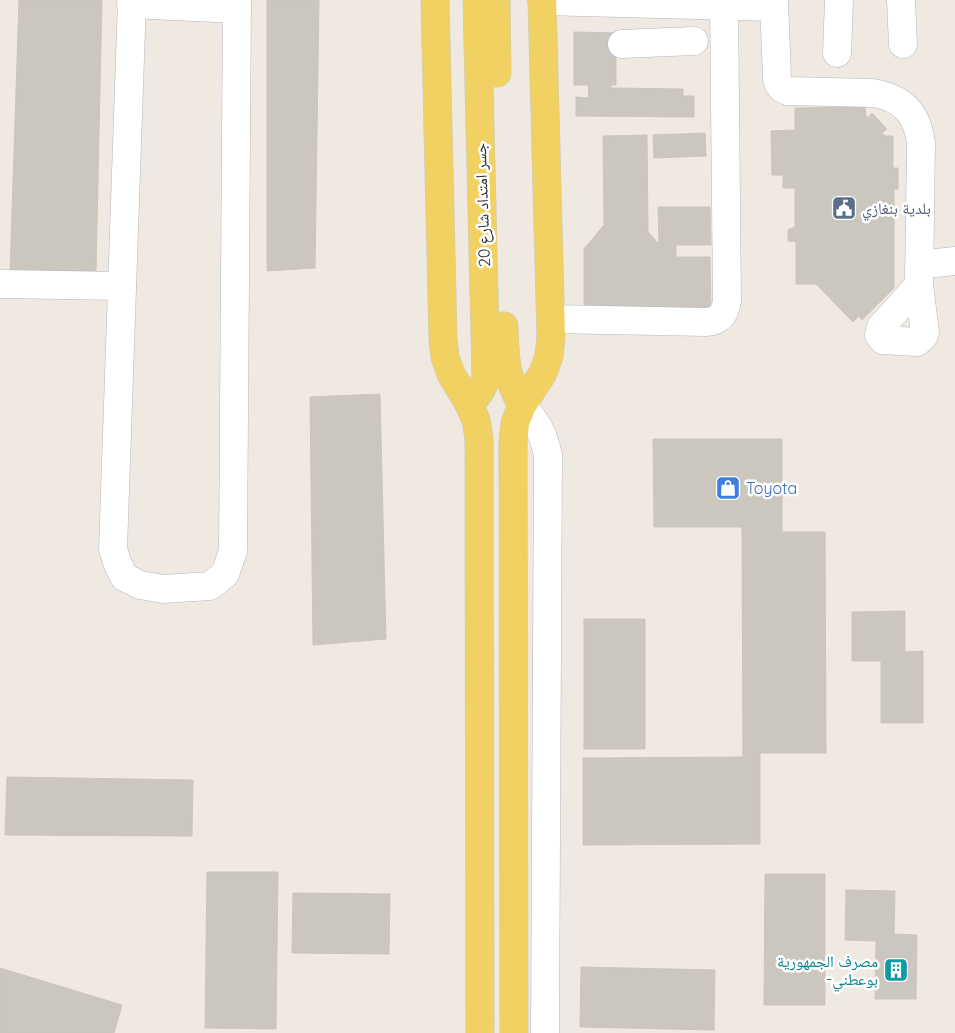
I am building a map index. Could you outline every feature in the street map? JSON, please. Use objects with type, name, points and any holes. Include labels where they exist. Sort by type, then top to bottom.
[{"type":"main road","points":[[435,0],[442,340],[451,374],[476,420],[478,438],[480,1033]]},
{"type":"main road","name":"جسر امتداد شارع 20","points":[[477,0],[487,53],[505,364],[514,392],[522,405]]},
{"type":"main road","name":"جسر امتداد شارع 20","points":[[469,404],[483,388],[486,377],[487,53],[496,0]]},
{"type":"main road","points":[[514,1033],[513,443],[515,423],[522,405],[543,374],[549,356],[550,319],[542,1]]},
{"type":"main road","points":[[480,791],[514,793]]},
{"type":"lane","points":[[837,53],[839,0]]},
{"type":"lane","points":[[901,0],[903,44]]},
{"type":"lane","points":[[542,1],[648,4],[774,4],[777,78],[784,90],[886,95],[897,100],[915,118],[921,143],[919,275],[955,261]]},
{"type":"lane","points":[[132,2],[237,4],[233,551],[225,574],[210,586],[163,589],[140,585],[124,577],[116,562],[113,549],[132,2]]},
{"type":"lane","points":[[550,319],[712,322],[723,314],[727,302],[724,3]]},
{"type":"lane","points":[[648,4],[649,43]]},
{"type":"lane","points":[[622,44],[694,41]]},
{"type":"lane","points":[[0,284],[122,286]]},
{"type":"lane","points":[[522,405],[535,420],[544,436],[548,455],[545,1033]]},
{"type":"building","points":[[19,0],[102,0],[96,271],[10,272]]},
{"type":"building","points":[[267,0],[319,0],[315,268],[267,271]]},
{"type":"building","points":[[574,32],[616,33],[616,85],[611,85],[611,88],[683,89],[683,96],[694,96],[694,117],[576,116],[576,97],[589,98],[588,85],[574,85]]},
{"type":"building","name":"بلدية بنغازي","points":[[865,107],[868,118],[872,113],[887,129],[882,133],[885,136],[893,136],[893,168],[898,168],[898,189],[894,189],[894,288],[862,320],[859,316],[853,322],[816,284],[796,284],[796,242],[788,241],[788,230],[795,227],[795,188],[783,188],[783,175],[772,175],[771,131],[795,130],[795,108]]},
{"type":"building","points":[[705,133],[706,156],[654,158],[653,135]]},
{"type":"building","points":[[647,135],[648,232],[659,244],[658,207],[710,207],[711,245],[676,245],[676,257],[710,257],[711,310],[584,311],[584,249],[604,225],[603,136]]},
{"type":"building","points":[[380,394],[386,639],[313,645],[310,397]]},
{"type":"building","points":[[653,439],[782,439],[782,532],[825,532],[826,753],[760,753],[760,844],[583,845],[583,758],[743,757],[742,527],[654,527]]},
{"type":"building","points":[[905,611],[905,652],[923,651],[923,723],[881,723],[881,661],[852,661],[852,612]]},
{"type":"building","points":[[584,619],[645,619],[645,749],[584,749]]},
{"type":"building","points":[[7,777],[193,780],[192,836],[5,835]]},
{"type":"building","points":[[207,872],[278,872],[276,1029],[205,1028]]},
{"type":"building","points":[[765,874],[825,874],[825,1005],[764,1005]]},
{"type":"building","name":"مصرف الجمهورية -بوعطني","points":[[846,890],[895,891],[894,934],[917,935],[916,999],[875,999],[876,941],[845,940]]},
{"type":"building","points":[[293,893],[390,894],[389,954],[292,953]]},
{"type":"building","points":[[581,967],[715,970],[714,1030],[580,1027]]},
{"type":"building","points":[[0,968],[122,1005],[114,1033],[0,1033]]},
{"type":"place","name":"بلدية بنغازي","points":[[844,208]]},
{"type":"place","name":"Toyota","points":[[728,488]]},
{"type":"place","name":"مصرف الجمهورية -بوعطني","points":[[896,970]]}]
